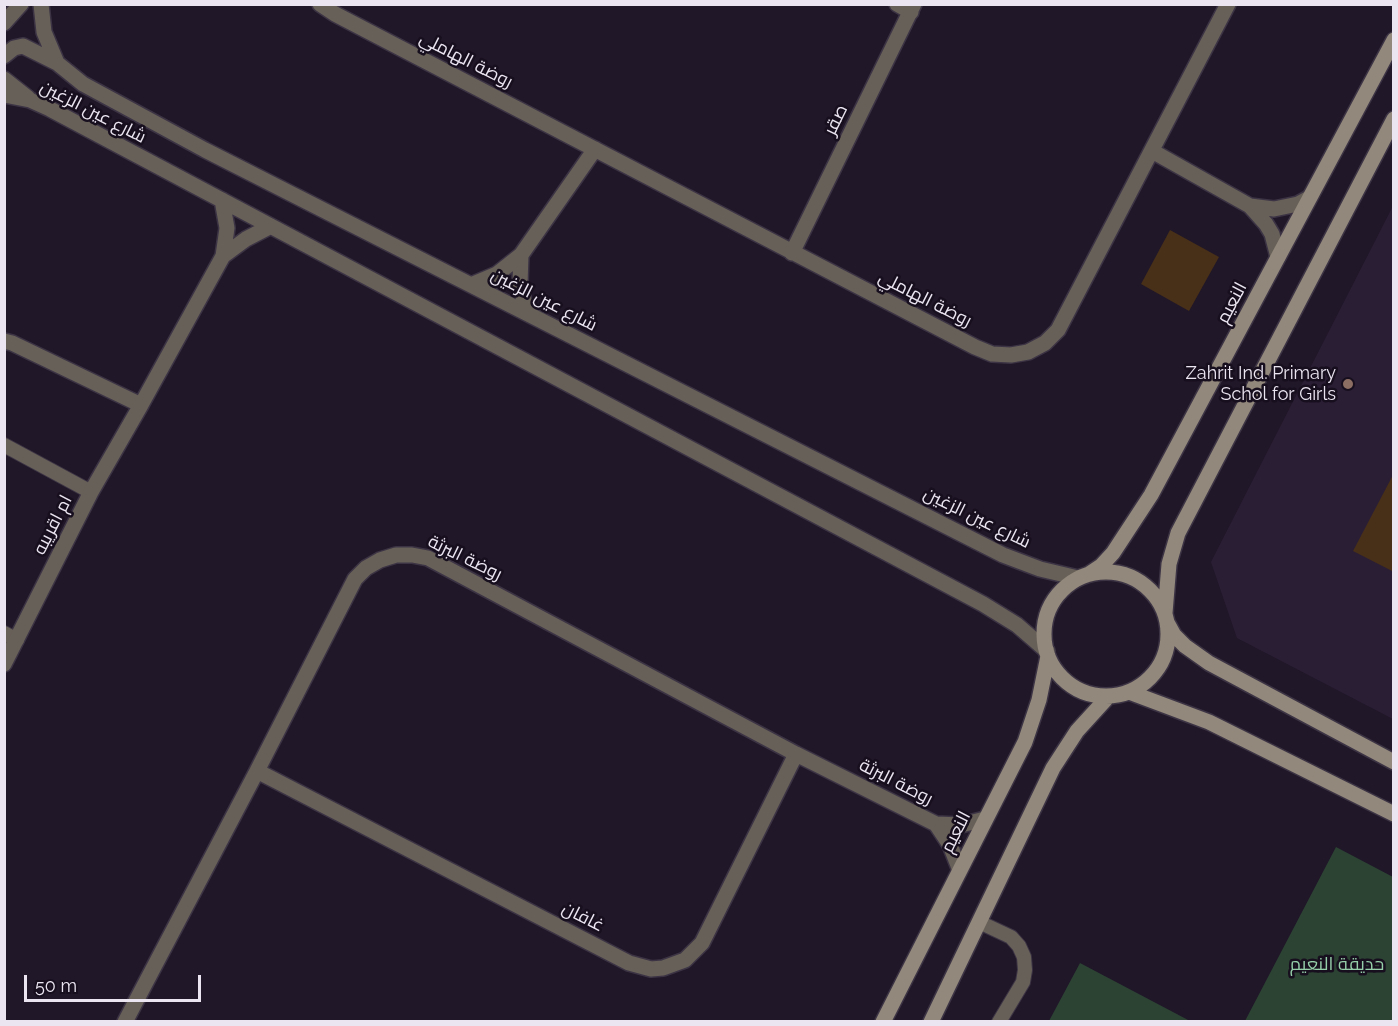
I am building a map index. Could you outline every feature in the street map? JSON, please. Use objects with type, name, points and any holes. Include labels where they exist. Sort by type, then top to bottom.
[{"type":"street","points":[[4,23],[21,4]]},
{"type":"street","name":"شارع عين الزغين","points":[[41,4],[44,32],[57,63],[83,84],[205,150],[1003,555],[1040,569],[1083,576]]},
{"type":"street","name":"روضة الهاملي","points":[[320,4],[335,14],[975,347],[992,354],[1011,355],[1029,352],[1045,343],[1058,330],[1228,4]]},
{"type":"street","name":"صقر","points":[[792,253],[907,7]]},
{"type":"street","name":"النعيم","points":[[1083,576],[1101,566],[1113,553],[1143,510],[1394,40]]},
{"type":"street","points":[[4,56],[14,48],[23,46],[57,63]]},
{"type":"street","points":[[4,79],[30,100]]},
{"type":"street","name":"شارع عين الزغين","points":[[4,95],[30,100],[60,114],[983,604],[1017,625],[1048,654]]},
{"type":"street","points":[[1394,119],[1178,533],[1168,564],[1166,618],[1168,640],[1164,657],[1150,678],[1129,692],[1107,698],[1083,691],[1072,686],[1054,668],[1048,654],[1044,634],[1046,617],[1053,601],[1064,588],[1083,576],[1104,571],[1134,578],[1158,599],[1166,618],[1174,635],[1209,663],[1394,762]]},
{"type":"street","points":[[471,285],[497,274],[521,255],[596,149]]},
{"type":"street","points":[[1152,151],[1250,206],[1262,209],[1287,208],[1309,198]]},
{"type":"street","name":"ام اقريبه","points":[[4,664],[11,636],[223,256],[227,228],[222,200]]},
{"type":"street","points":[[1250,206],[1272,234],[1278,257]]},
{"type":"street","name":"ام اقريبه","points":[[223,256],[246,239],[271,226]]},
{"type":"street","points":[[521,255],[520,284],[524,301],[532,316]]},
{"type":"street","points":[[4,341],[141,405]]},
{"type":"street","name":"روضة البرثة","points":[[129,1020],[355,579],[366,568],[396,555],[428,558],[796,754],[936,824],[961,825],[985,819]]},
{"type":"street","name":"النعيم","points":[[883,1022],[959,868],[1025,742],[1039,700],[1048,654]]},
{"type":"street","points":[[1129,692],[1209,722],[1394,814]]},
{"type":"street","points":[[931,1022],[1053,768],[1077,731],[1107,698]]},
{"type":"street","name":"غافان","points":[[257,771],[629,963],[657,968],[675,965],[685,960],[702,943],[796,754]]},
{"type":"street","name":"روضة البرثة","points":[[936,824],[950,845],[959,868]]},
{"type":"lane","points":[[4,445],[91,492]]},
{"type":"lane","points":[[979,922],[1011,937],[1019,946],[1024,957],[1023,982],[999,1022]]},
{"type":"shaded area","name":"Zahrit Ind. Primary Schol for Girls","points":[[1393,206],[1393,719],[1237,638],[1211,562]]},
{"type":"green space","name":"حديقة النعيم","points":[[1336,847],[1393,877],[1393,1021],[1245,1021]]},
{"type":"green space","points":[[1080,963],[1190,1021],[1049,1021]]},
{"type":"building","points":[[1170,230],[1219,257],[1189,311],[1141,284]]},
{"type":"building","points":[[1394,473],[1394,572],[1353,551]]},
{"type":"place","name":"Zahrit Ind. Primary Schol for Girls","points":[[1348,384]]}]
